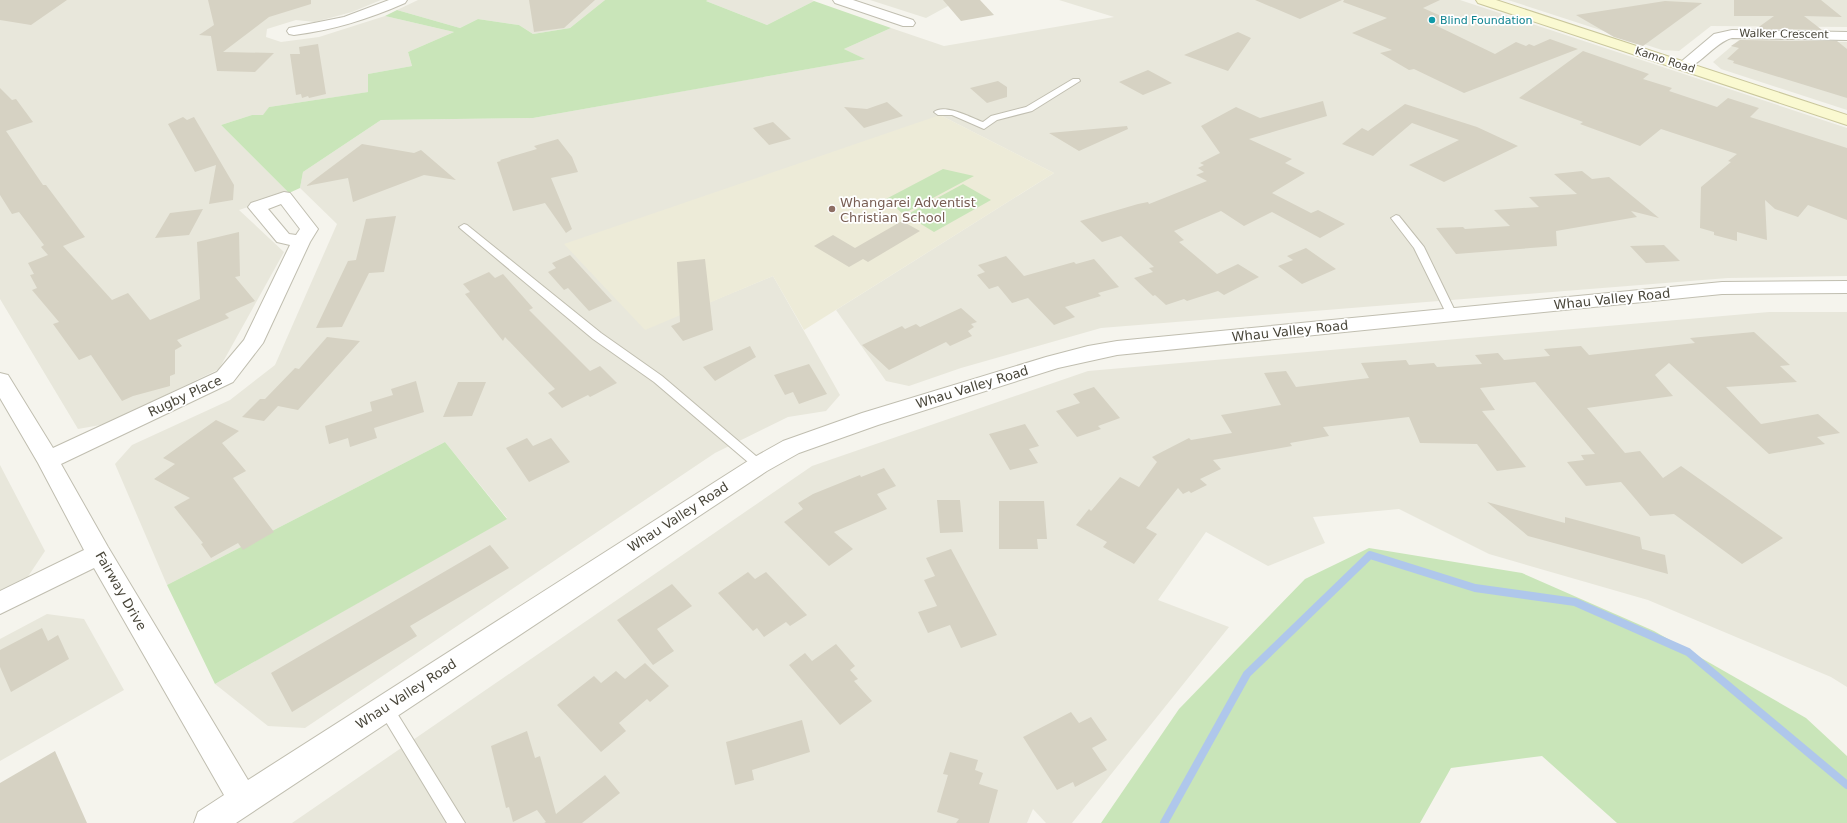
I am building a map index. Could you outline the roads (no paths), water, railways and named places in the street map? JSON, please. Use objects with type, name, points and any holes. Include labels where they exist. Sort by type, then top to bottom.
[{"type":"main road","name":"Kamo Road","points":[[1483,0],[1847,120]]},
{"type":"street","points":[[294,31],[338,24],[373,12],[400,0]]},
{"type":"street","points":[[840,0],[908,23]]},
{"type":"street","name":"Walker Crescent","points":[[1683,66],[1719,37],[1732,34],[1847,36]]},
{"type":"street","name":"Rugby Place","points":[[48,460],[226,377],[253,343],[301,242]]},
{"type":"street","name":"Whau Valley Road","points":[[209,823],[385,707],[759,465],[791,446],[841,428],[1053,362],[1088,353],[1117,348],[1722,288],[1844,289]]},
{"type":"street","name":"Fairway Drive","points":[[0,380],[48,460],[99,554],[244,801]]},
{"type":"street","points":[[0,603],[99,554]]},
{"type":"lane","points":[[938,112],[954,113],[984,126],[994,118],[1029,109],[1076,81]]},
{"type":"lane","points":[[1396,218],[1419,247],[1452,315]]},
{"type":"lane","points":[[464,227],[597,336],[658,379],[759,465]]},
{"type":"lane","points":[[385,707],[457,823]]},
{"type":"waterway","points":[[1164,823],[1247,674],[1370,555],[1475,588],[1575,602],[1688,652],[1847,785]]},
{"type":"place","name":"Blind Foundation","points":[[1432,20]]},
{"type":"place","name":"Whangarei Adventist Christian School","points":[[832,209]]}]
